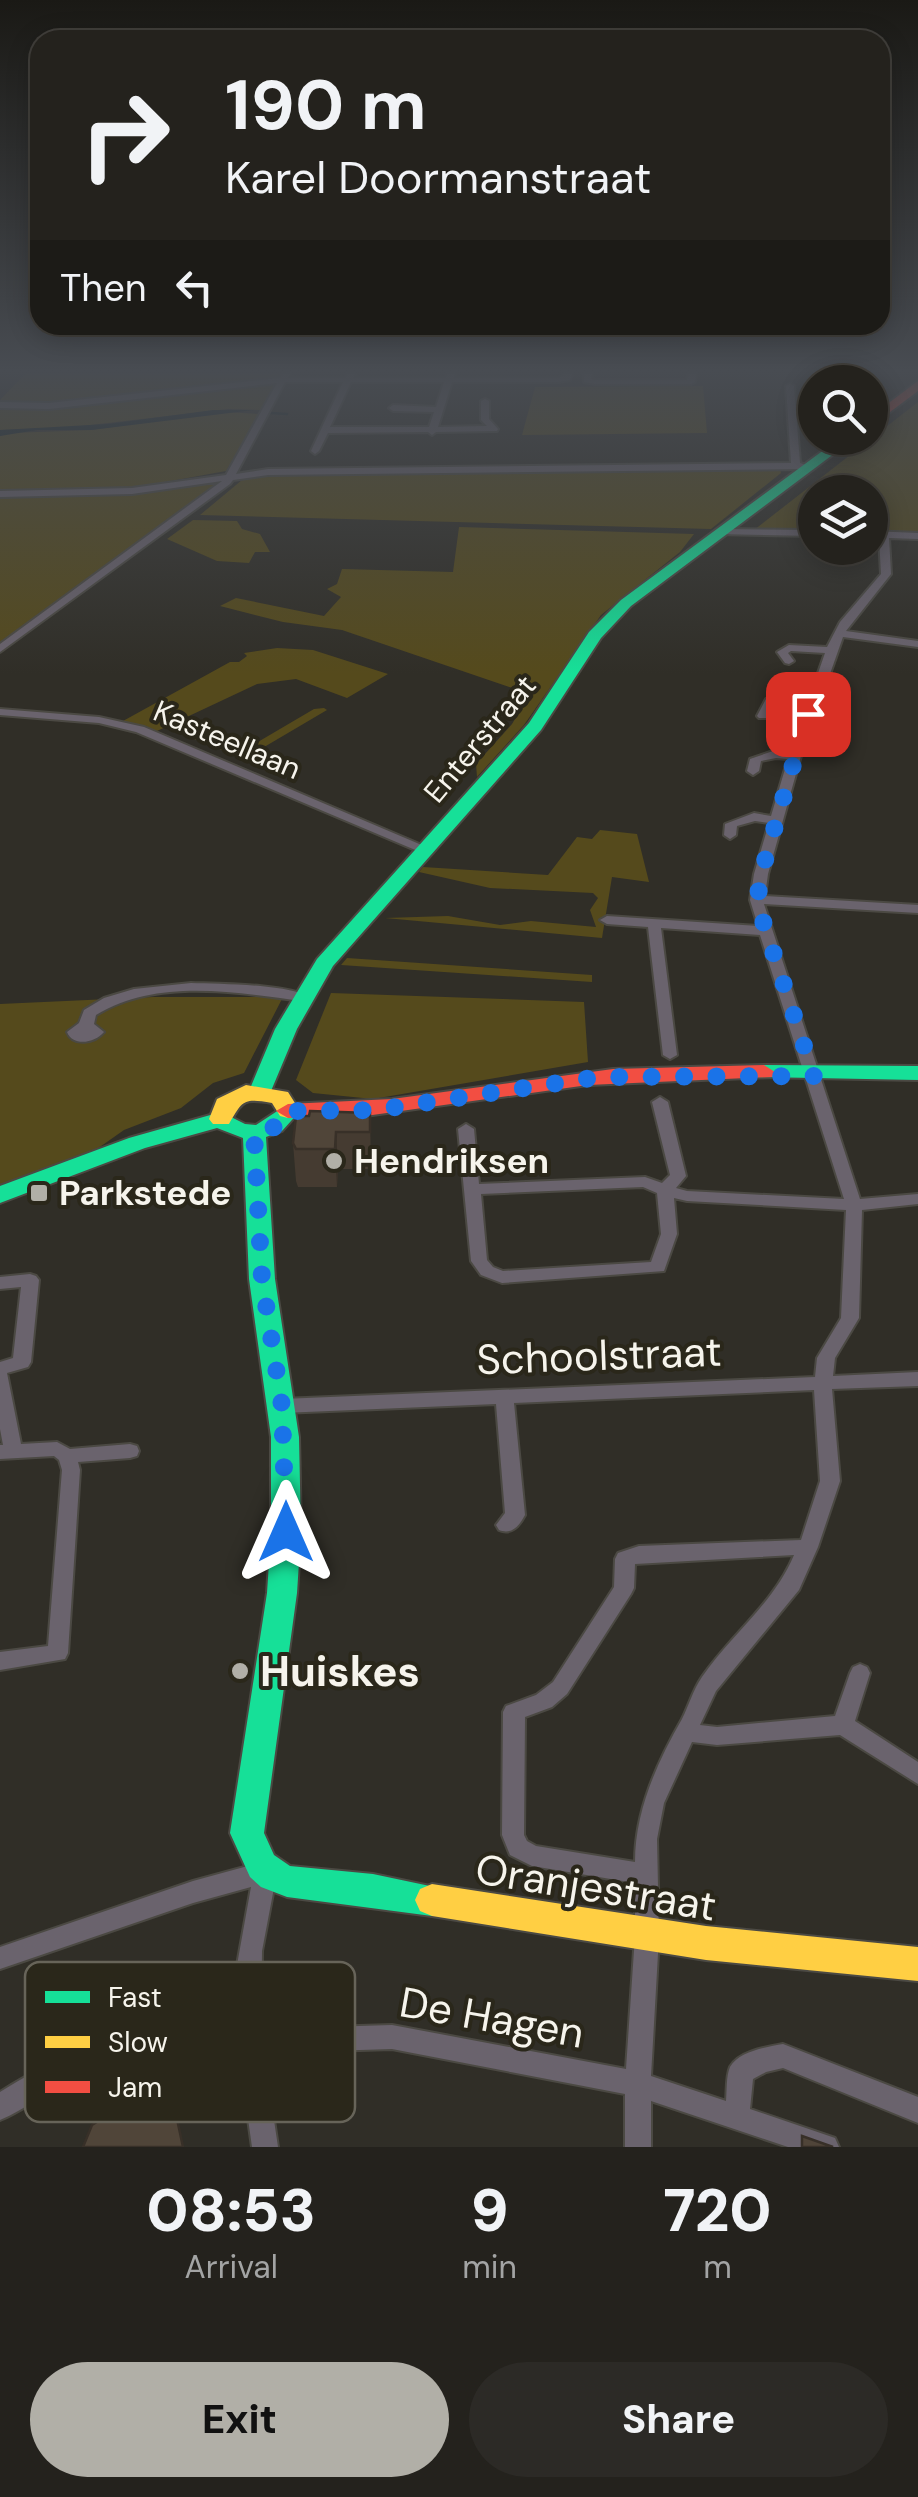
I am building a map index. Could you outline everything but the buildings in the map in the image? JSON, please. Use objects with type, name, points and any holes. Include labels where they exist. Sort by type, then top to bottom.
[{"type":"main road","name":"Enterstraat","points":[[260,1091],[302,996],[341,941],[536,726],[604,626],[789,474]]},
{"type":"main road","points":[[288,1111],[376,1110],[598,1077],[918,1073]]},
{"type":"main road","points":[[260,1091],[280,1097],[288,1111],[278,1126],[254,1133],[233,1130],[221,1119],[220,1112],[229,1099],[260,1091]]},
{"type":"main road","points":[[0,1195],[82,1167],[157,1134],[221,1119]]},
{"type":"main road","points":[[254,1133],[262,1279],[282,1406],[286,1532],[282,1593],[247,1833],[252,1856],[266,1872]]},
{"type":"main road","name":"Oranjestraat","points":[[266,1872],[280,1882],[300,1887],[356,1888],[647,1936],[827,1958],[918,1964]]},
{"type":"street","points":[[0,494],[132,491],[231,475],[277,474]]},
{"type":"street","points":[[0,649],[219,488],[231,475]]},
{"type":"street","points":[[720,532],[798,533]]},
{"type":"street","points":[[888,535],[918,536]]},
{"type":"street","points":[[638,2147],[646,1874],[653,1803],[708,1686],[792,1584],[830,1481],[823,1384],[826,1358],[850,1318],[854,1206],[764,931],[758,900],[795,756],[831,650],[844,624],[886,574],[884,565]]},
{"type":"street","points":[[840,634],[918,644]]},
{"type":"street","points":[[788,661],[782,652],[789,648],[831,650]]},
{"type":"street","points":[[763,716],[770,701],[813,702]]},
{"type":"street","name":"Kasteellaan","points":[[0,712],[99,720],[140,729],[425,849]]},
{"type":"street","points":[[753,771],[756,759],[763,756],[795,756]]},
{"type":"street","points":[[730,834],[731,824],[738,820],[777,821]]},
{"type":"street","points":[[758,900],[918,909]]},
{"type":"street","points":[[607,920],[764,931]]},
{"type":"street","points":[[654,923],[670,1055]]},
{"type":"street","points":[[86,1025],[88,1012],[98,1004],[145,991],[216,988],[302,996]]},
{"type":"street","points":[[466,1129],[475,1189],[479,1261],[486,1271],[502,1277],[658,1267],[668,1234],[665,1190],[678,1176],[660,1102]]},
{"type":"street","points":[[475,1189],[646,1182],[688,1196],[854,1206],[918,1199]]},
{"type":"street","points":[[0,1283],[30,1280],[22,1362],[0,1368]]},
{"type":"street","points":[[0,1376],[6,1452],[57,1449],[67,1456],[71,1470],[58,1654],[0,1660]]},
{"type":"street","name":"Schoolstraat","points":[[282,1406],[918,1379]]},
{"type":"street","points":[[504,1396],[515,1515],[506,1525]]},
{"type":"street","points":[[67,1456],[130,1450]]},
{"type":"street","points":[[646,1874],[532,1856],[518,1848],[513,1835],[514,1712],[544,1701],[560,1688],[624,1588],[625,1559],[639,1554],[808,1547]]},
{"type":"street","points":[[843,1726],[860,1672]]},
{"type":"street","points":[[684,1732],[717,1736],[843,1726],[918,1774]]},
{"type":"street","points":[[0,1958],[193,1892],[266,1872],[250,1962]]},
{"type":"street","name":"De Hagen","points":[[355,2038],[392,2037],[638,2084],[826,2147]]},
{"type":"street","points":[[737,2115],[740,2072],[762,2060],[783,2056],[918,2110]]},
{"type":"street","name":"De Hagen","points":[[0,2107],[25,2091]]},
{"type":"street","points":[[262,2122],[265,2147]]},
{"type":"shaded area","points":[[0,474],[208,474],[132,488],[0,491]]},
{"type":"shaded area","points":[[780,474],[711,529],[200,515],[248,475]]},
{"type":"shaded area","points":[[918,474],[918,534],[888,533],[888,475],[824,475]]},
{"type":"shaded area","points":[[218,482],[0,647],[0,496],[122,494]]},
{"type":"shaded area","points":[[798,496],[798,531],[754,530]]},
{"type":"shaded area","points":[[193,520],[237,521],[242,529],[260,534],[270,552],[255,552],[249,563],[217,561],[167,539]]},
{"type":"shaded area","points":[[459,527],[694,534],[680,552],[601,615],[524,725],[477,777],[476,764],[512,724],[530,694],[342,630],[283,622],[220,606],[236,598],[324,616],[341,597],[327,589],[337,584],[342,569],[453,572]]},
{"type":"shaded area","points":[[277,648],[313,650],[388,674],[347,698],[296,679],[257,684],[157,731],[123,721],[230,662],[239,662],[247,656],[244,653]]},
{"type":"shaded area","points":[[314,709],[327,710],[244,759],[182,734],[194,729],[244,750]]},
{"type":"shaded area","points":[[600,830],[637,834],[649,882],[612,877],[602,938],[385,918],[448,916],[500,925],[531,921],[596,927],[590,910],[598,898],[593,893],[490,888],[419,872],[423,867],[548,875],[577,837],[592,839]]},
{"type":"shaded area","points":[[347,958],[592,975],[592,982],[341,965]]},
{"type":"shaded area","points":[[331,993],[584,1002],[588,1062],[373,1099],[313,1093],[296,1080]]},
{"type":"shaded area","points":[[153,997],[283,997],[244,1073],[213,1083],[181,1108],[124,1130],[87,1156],[0,1188],[0,1004]]},
{"type":"traffic: fast","points":[[260,1091],[286,1029],[324,963],[535,726],[595,635],[626,603],[799,474]]},
{"type":"traffic: fast","points":[[764,1072],[918,1073]]},
{"type":"traffic: fast","points":[[221,1119],[238,1130],[256,1132],[274,1126],[288,1111]]},
{"type":"traffic: fast","points":[[0,1195],[137,1143],[221,1119]]},
{"type":"traffic: fast","points":[[254,1133],[262,1279],[285,1437],[286,1532],[282,1593],[247,1833],[262,1866],[287,1881],[432,1900]]},
{"type":"traffic: slow","points":[[221,1119],[225,1104],[246,1092],[280,1097],[288,1111]]},
{"type":"traffic: slow","points":[[432,1900],[706,1943],[918,1964]]},
{"type":"traffic: jam","points":[[288,1111],[358,1110],[613,1076],[764,1072]]},
{"type":"place","name":"Hendriksen","points":[[334,1161]]},
{"type":"place","name":"Parkstede","points":[[39,1193]]},
{"type":"place","name":"Huiskes","points":[[240,1671]]},
{"type":"route","points":[[286,1532],[285,1438],[262,1279],[254,1133],[278,1126],[288,1111],[376,1110],[598,1077],[814,1076],[757,903],[761,874],[808,714]]}]
